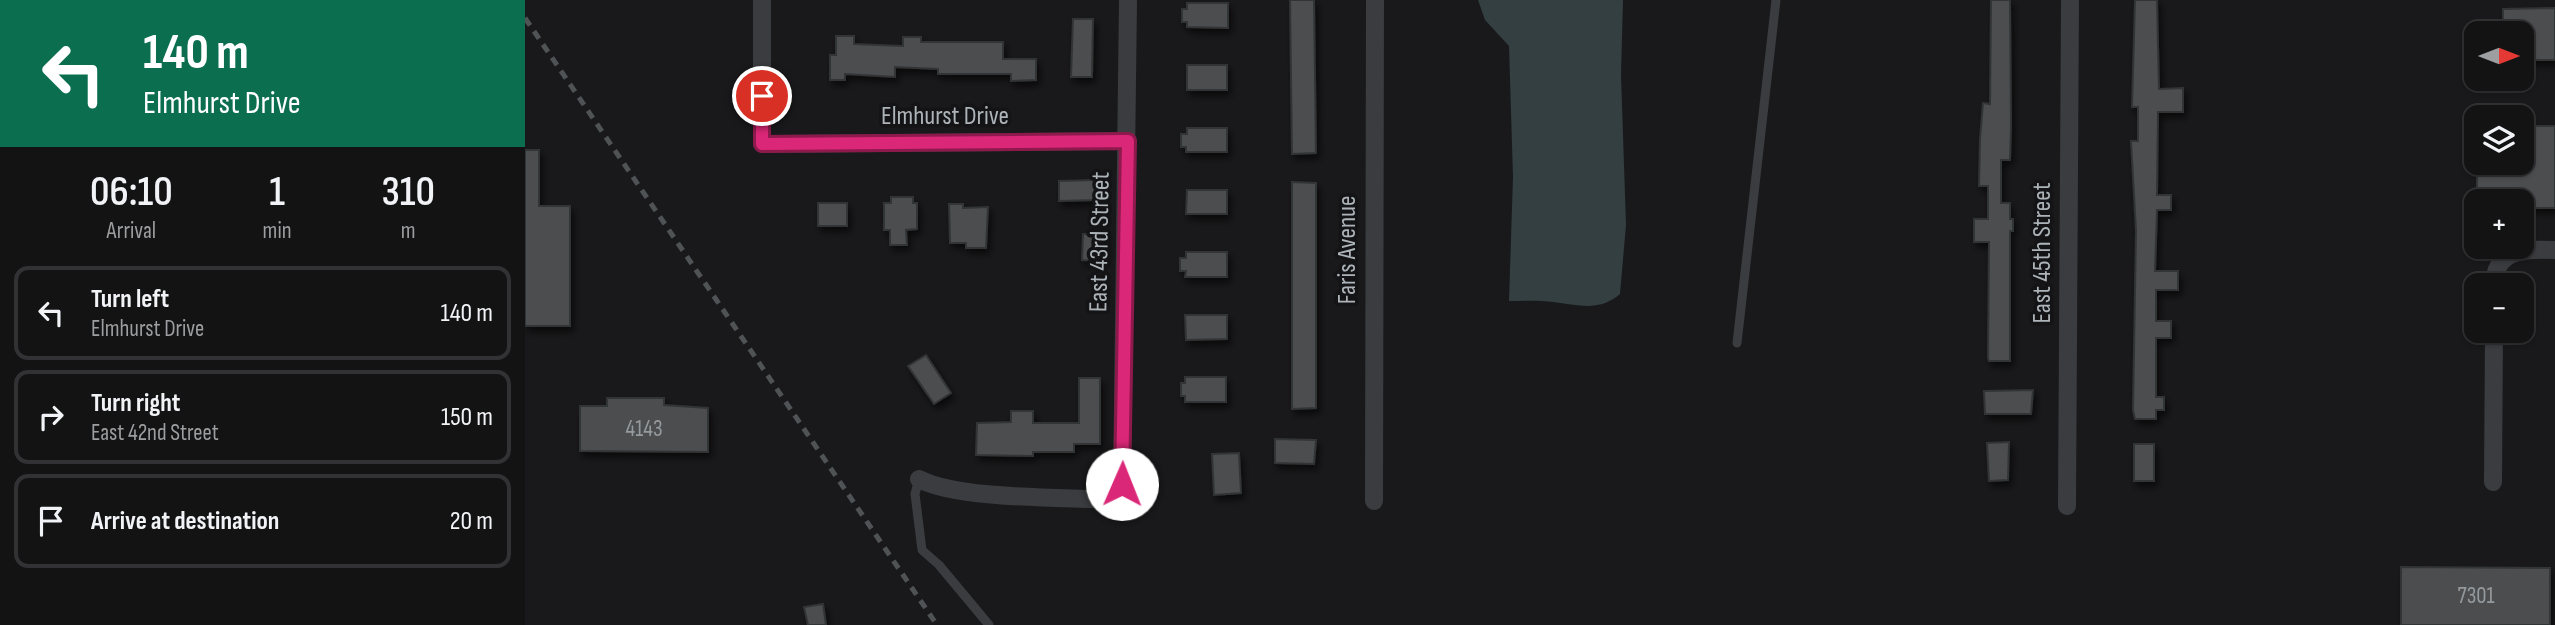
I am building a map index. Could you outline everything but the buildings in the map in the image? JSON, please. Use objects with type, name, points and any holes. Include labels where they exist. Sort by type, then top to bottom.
[{"type":"street","name":"Elmhurst Drive","points":[[762,0],[762,144],[1128,141]]},
{"type":"street","name":"East 43rd Street","points":[[919,479],[932,486],[960,491],[1113,500],[1122,484],[1128,0]]},
{"type":"street","name":"Faris Avenue","points":[[1374,500],[1375,0]]},
{"type":"street","name":"East 45th Street","points":[[2067,506],[2070,0]]},
{"type":"street","points":[[2496,273],[2506,256],[2529,249],[2555,250]]},
{"type":"street","points":[[2493,482],[2494,343]]},
{"type":"lane","points":[[1737,343],[1776,0]]},
{"type":"lane","points":[[919,479],[915,494],[922,550],[939,565],[989,625]]},
{"type":"shaded area","points":[[1478,0],[1623,0],[1621,75],[1626,225],[1620,294],[1612,300],[1588,306],[1509,301],[1513,177],[1509,46],[1485,20]]},
{"type":"railway","points":[[525,18],[937,625]]},
{"type":"route","points":[[762,96],[762,144],[1128,141],[1122,484]]}]
